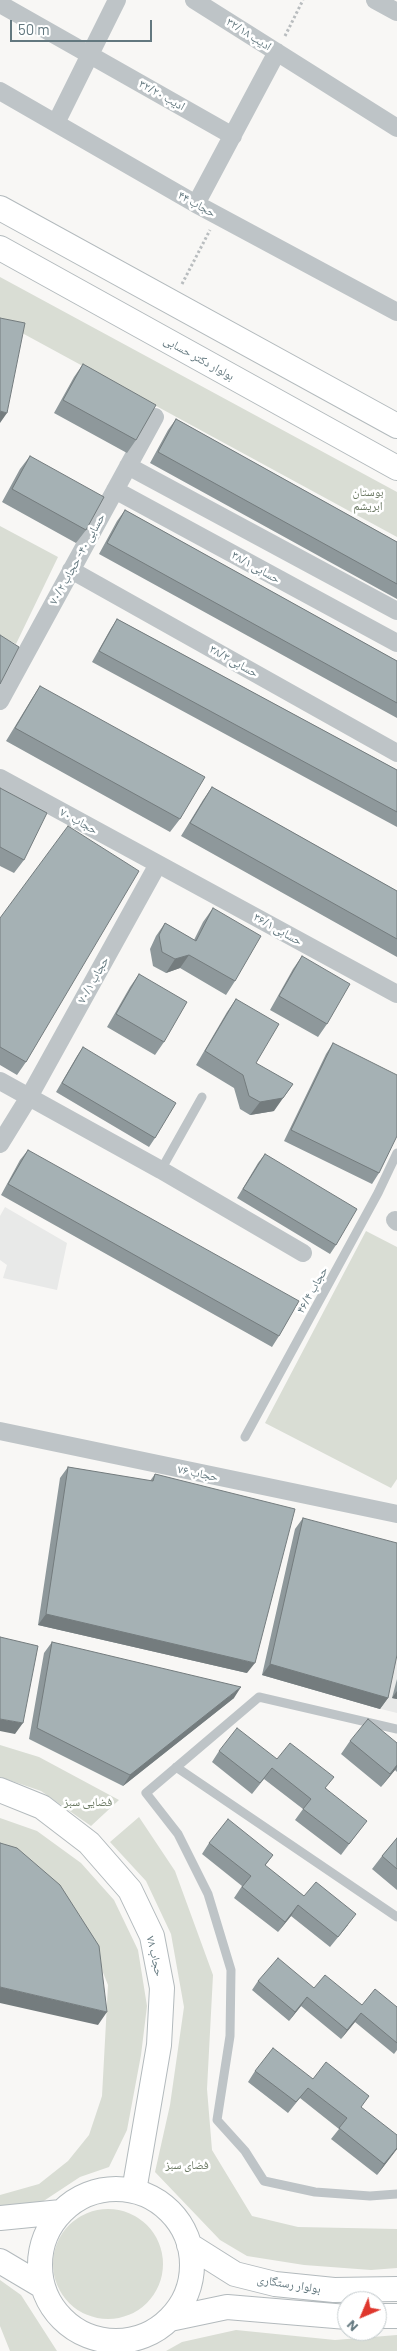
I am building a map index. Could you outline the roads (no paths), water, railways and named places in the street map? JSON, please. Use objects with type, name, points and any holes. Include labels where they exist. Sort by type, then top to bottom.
[{"type":"street","points":[[56,123],[117,0]]},
{"type":"street","name":"ادیب ۳۲/۱۸","points":[[194,0],[397,128]]},
{"type":"street","points":[[375,0],[397,12]]},
{"type":"street","name":"ادیب ۳۲/۲۰","points":[[0,4],[233,136]]},
{"type":"street","points":[[196,204],[278,52]]},
{"type":"street","name":"حجاب ۴۴","points":[[0,90],[196,204],[397,312]]},
{"type":"street","points":[[0,208],[397,426]]},
{"type":"street","name":"بولوار دکتر حسابی","points":[[0,248],[397,468]]},
{"type":"street","name":"حسابی ۴۰- حجاب ۷۰/۲","points":[[0,701],[155,417]]},
{"type":"street","points":[[128,466],[397,611]]},
{"type":"street","name":"حسابی ۳۸/۱","points":[[115,490],[397,643]]},
{"type":"street","name":"حسابی ۳۸/۳","points":[[71,570],[397,753]]},
{"type":"street","name":"حجاب ۷۰","points":[[0,778],[158,864]]},
{"type":"street","name":"حسابی ۳۶/۱","points":[[158,864],[397,994]]},
{"type":"street","name":"حجاب ۷۰/۱","points":[[0,1144],[29,1097],[158,864]]},
{"type":"street","points":[[0,1081],[160,1170],[303,1253]]},
{"type":"street","name":"حجاب ۷۶","points":[[0,1431],[397,1514]]},
{"type":"street","name":"حجاب ۷۸","points":[[0,1790],[42,1807],[89,1843],[130,1890],[152,1936],[162,1988],[159,2036],[134,2191]]},
{"type":"street","points":[[115,2189],[134,2191],[153,2199],[169,2211],[181,2226],[189,2245],[192,2264],[190,2284],[182,2303],[170,2319],[155,2331],[136,2338],[96,2345],[62,2320],[50,2304],[42,2286],[39,2266],[42,2246],[49,2228],[61,2212],[76,2199],[95,2192],[115,2189]]},
{"type":"street","points":[[0,2218],[61,2212]]},
{"type":"street","name":"بولوار رستگاری","points":[[189,2245],[235,2274],[275,2284],[334,2290],[397,2289]]},
{"type":"street","points":[[0,2261],[42,2286]]},
{"type":"street","points":[[170,2319],[227,2307],[337,2316]]},
{"type":"lane","points":[[160,1170],[202,1097]]},
{"type":"lane","name":"حجاب ۴۶/۴","points":[[245,1436],[374,1202],[397,1153]]},
{"type":"lane","points":[[397,1729],[259,1696],[146,1792],[178,1834],[208,1894],[231,1970],[230,2036],[217,2120],[245,2151],[264,2182],[315,2192],[370,2196],[397,2194]]},
{"type":"lane","points":[[176,1767],[397,1917]]},
{"type":"park label","name":"بوستان ابریشم","points":[[368,499]]},
{"type":"park label","name":"فضایی سبز","points":[[88,1802]]},
{"type":"park label","name":"فضای سبز","points":[[187,2165]]}]
